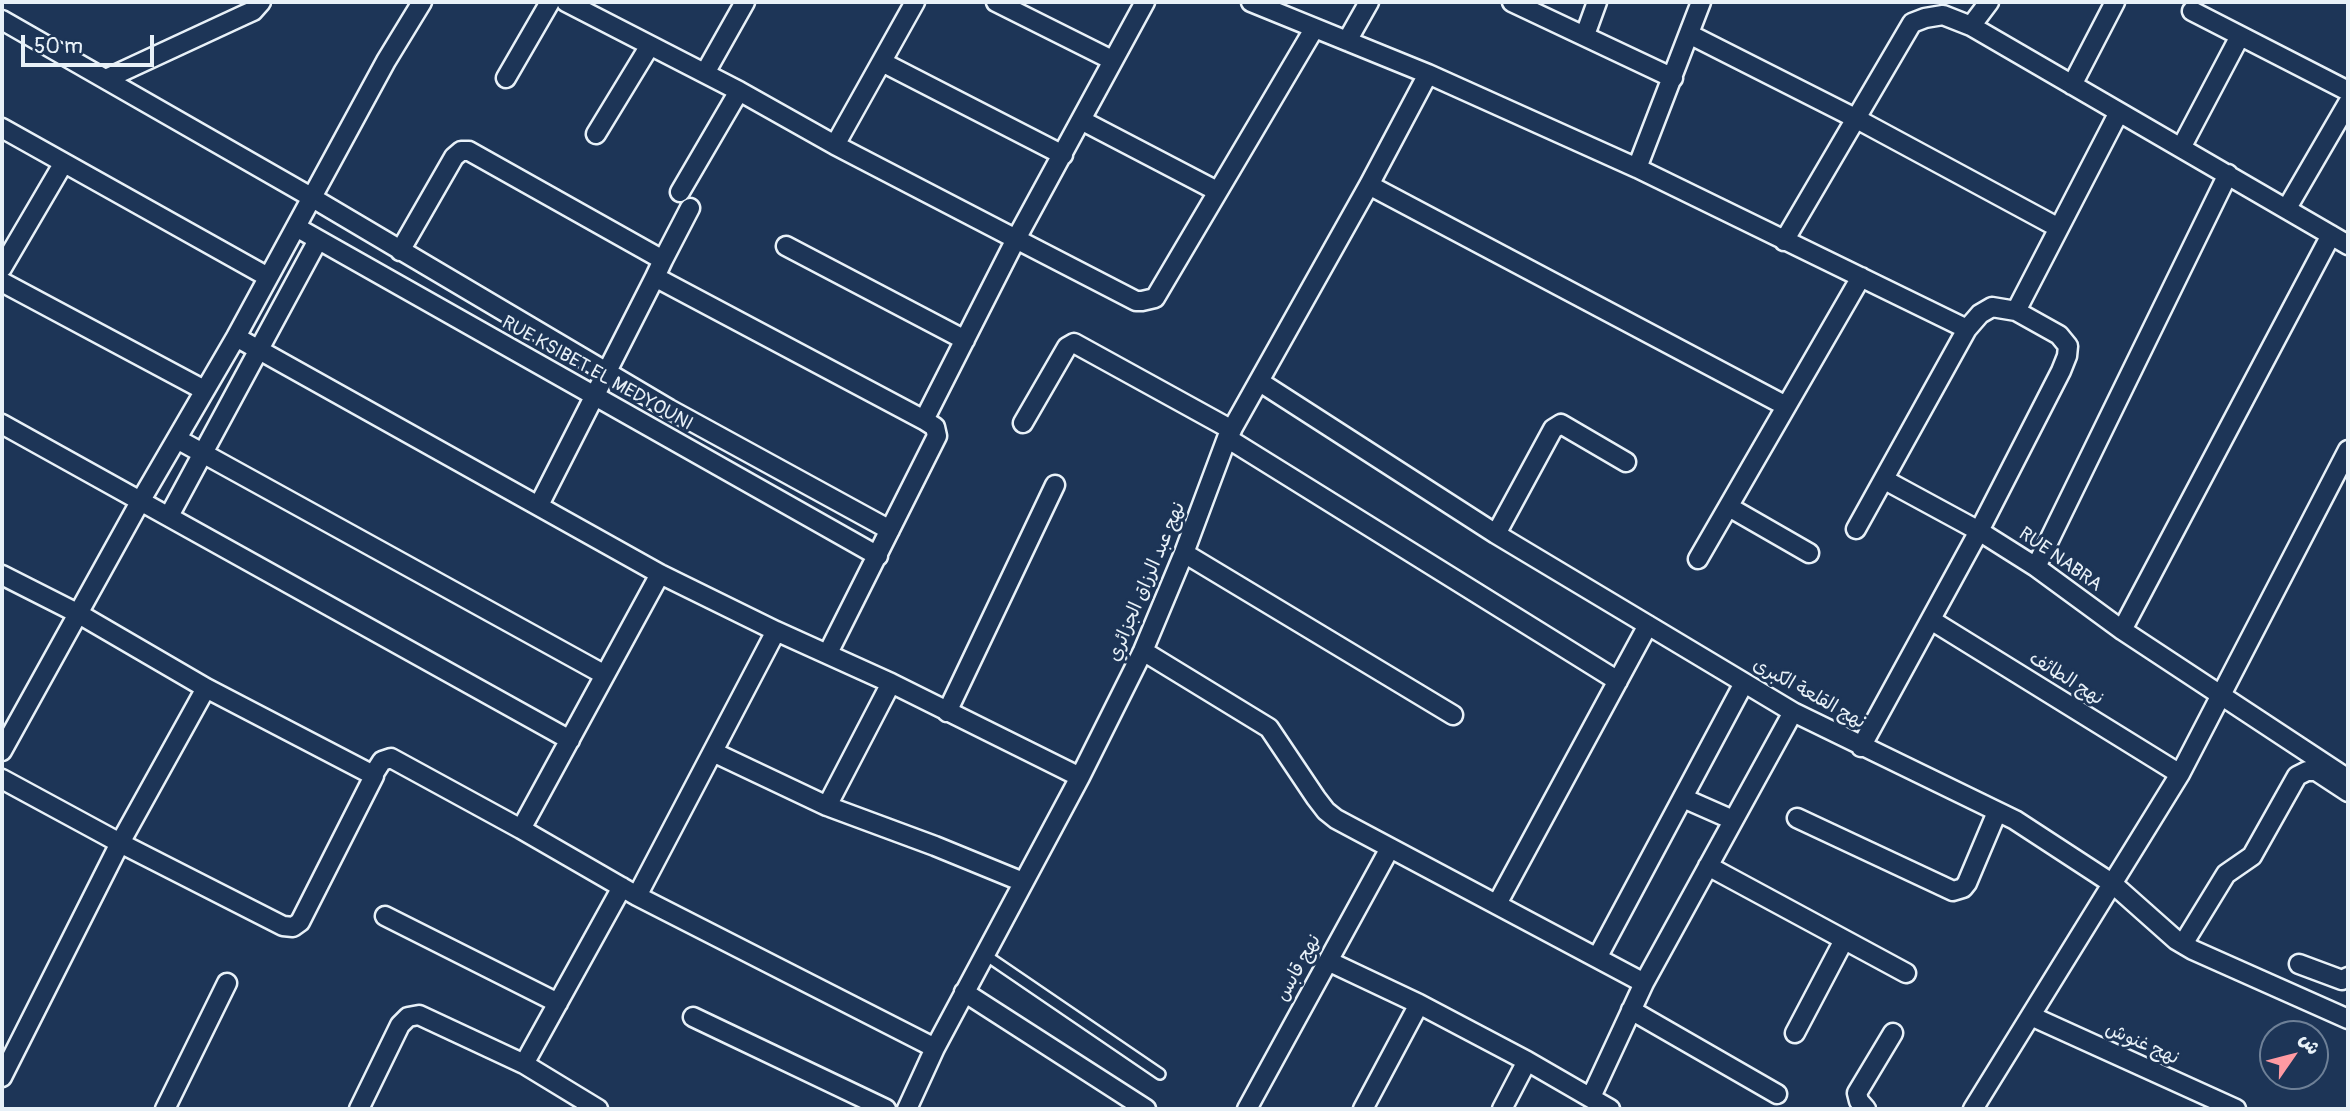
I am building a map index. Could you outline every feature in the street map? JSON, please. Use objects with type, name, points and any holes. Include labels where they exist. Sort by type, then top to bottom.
[{"type":"street","points":[[106,79],[253,11],[261,2]]},
{"type":"street","points":[[2,751],[141,500],[236,337],[386,61],[422,2]]},
{"type":"street","points":[[506,78],[550,2]]},
{"type":"street","points":[[705,73],[745,2]]},
{"type":"street","points":[[835,145],[915,2]]},
{"type":"street","points":[[996,2],[1112,60]]},
{"type":"street","points":[[924,420],[1016,239],[1146,2]]},
{"type":"street","points":[[1251,2],[1428,74],[1637,169],[1967,329]]},
{"type":"street","points":[[1347,41],[1369,2]]},
{"type":"street","points":[[1512,2],[1673,78]]},
{"type":"street","points":[[1585,35],[1597,2]]},
{"type":"street","points":[[1637,169],[1701,2]]},
{"type":"street","points":[[1970,26],[1989,2]]},
{"type":"street","points":[[2072,85],[2115,2]]},
{"type":"street","points":[[576,4],[649,47],[705,73],[835,145],[1136,301],[1155,298],[1314,29]]},
{"type":"street","points":[[2192,11],[2348,91]]},
{"type":"street","points":[[1784,242],[1912,23],[1943,15],[1970,26],[2182,146],[2348,245]]},
{"type":"street","name":"RUE KSIBET EL MEDYOUNI","points":[[2,20],[311,197],[669,409],[890,530]]},
{"type":"street","points":[[1689,34],[1855,118],[2057,227]]},
{"type":"street","points":[[2182,146],[2240,36]]},
{"type":"street","points":[[596,134],[649,47]]},
{"type":"street","points":[[882,62],[1063,155]]},
{"type":"street","name":"نهج عبد الرزاق الجزائري","points":[[907,1109],[935,1048],[1080,778],[1143,651],[1230,434],[1370,185],[1428,74]]},
{"type":"street","points":[[539,505],[659,268],[685,200],[739,91]]},
{"type":"street","points":[[2287,208],[2348,103]]},
{"type":"street","points":[[2015,311],[2119,112]]},
{"type":"street","points":[[1081,120],[1217,191]]},
{"type":"street","points":[[2,128],[268,277]]},
{"type":"street","points":[[400,251],[454,157],[461,151],[469,151],[659,268],[935,426],[937,436],[828,653]]},
{"type":"street","points":[[2,268],[63,164]]},
{"type":"street","points":[[2036,566],[2228,173]]},
{"type":"street","points":[[1370,185],[1786,406]]},
{"type":"street","name":"RUE KSIBET EL MEDYOUNI","points":[[296,228],[878,556]]},
{"type":"street","points":[[2122,630],[2331,235]]},
{"type":"street","points":[[169,516],[318,240]]},
{"type":"street","points":[[786,246],[965,340]]},
{"type":"street","points":[[1698,559],[1861,277]]},
{"type":"street","points":[[2,282],[204,390]]},
{"type":"street","points":[[1856,529],[1967,329],[1980,314],[1992,307],[2015,311],[2059,335],[2068,346],[2067,356],[1979,531],[1861,747]]},
{"type":"street","points":[[236,337],[660,574],[891,683],[1080,778]]},
{"type":"street","points":[[1023,424],[1067,347],[1074,342],[1230,434],[1618,681]]},
{"type":"street","name":"نهج القلعة الكبرى","points":[[1260,382],[1496,534],[1794,712],[2032,831],[2113,884],[2183,944],[2348,1019]]},
{"type":"street","points":[[2,424],[570,740]]},
{"type":"street","points":[[1496,534],[1553,429],[1561,424],[1626,462]]},
{"type":"street","points":[[177,439],[605,675]]},
{"type":"street","points":[[1975,1109],[2180,774],[2348,450]]},
{"type":"street","name":"RUE NABRA","points":[[1885,480],[1979,531],[2036,566],[2122,630],[2347,777]]},
{"type":"street","points":[[947,712],[1055,485]]},
{"type":"street","points":[[1729,508],[1809,553]]},
{"type":"street","points":[[1184,553],[1453,715]]},
{"type":"street","points":[[521,829],[660,574]]},
{"type":"street","points":[[2,575],[79,614],[206,688],[374,776]]},
{"type":"street","name":"نهج الطائف","points":[[1931,620],[2180,774]]},
{"type":"street","points":[[1497,904],[1648,625]]},
{"type":"street","points":[[524,1064],[558,1003],[630,892],[713,752],[776,631]]},
{"type":"street","points":[[1143,651],[1269,729],[1326,811],[1644,983]]},
{"type":"street","points":[[1597,958],[1744,682]]},
{"type":"street","points":[[827,806],[891,683]]},
{"type":"street","points":[[2,1077],[120,843],[206,688]]},
{"type":"street","points":[[1591,1097],[1644,983],[1794,712]]},
{"type":"street","points":[[713,752],[827,806],[1023,882]]},
{"type":"street","points":[[2,779],[283,926],[293,927],[300,922],[382,761],[391,758],[630,892],[935,1048]]},
{"type":"street","points":[[2183,944],[2226,874],[2252,856],[2297,776],[2307,771],[2316,771],[2347,777]]},
{"type":"street","points":[[1683,798],[1733,820]]},
{"type":"street","points":[[1797,818],[1953,891],[1963,888],[1967,883],[1997,812]]},
{"type":"street","name":"نهج قابس","points":[[1247,1109],[1390,848]]},
{"type":"street","points":[[1708,866],[1906,973]]},
{"type":"street","points":[[385,916],[558,1003]]},
{"type":"street","points":[[1796,1033],[1844,940]]},
{"type":"street","points":[[1328,961],[1419,1004],[1610,1109]]},
{"type":"street","points":[[2298,964],[2342,980],[2348,977]]},
{"type":"street","points":[[166,1109],[227,983]]},
{"type":"street","points":[[964,992],[1146,1109]]},
{"type":"street","points":[[1363,1109],[1419,1004]]},
{"type":"street","points":[[1631,1010],[1777,1094]]},
{"type":"street","points":[[359,1109],[401,1025],[408,1017],[419,1015],[524,1064],[598,1109]]},
{"type":"street","name":"نهج غنوش","points":[[2031,1016],[2236,1109]]},
{"type":"street","points":[[693,1017],[886,1109]]},
{"type":"street","points":[[1866,1109],[1859,1101],[1857,1093],[1893,1033]]},
{"type":"street","points":[[1502,1109],[1527,1061]]},
{"type":"lane","points":[[984,954],[1160,1073]]}]
